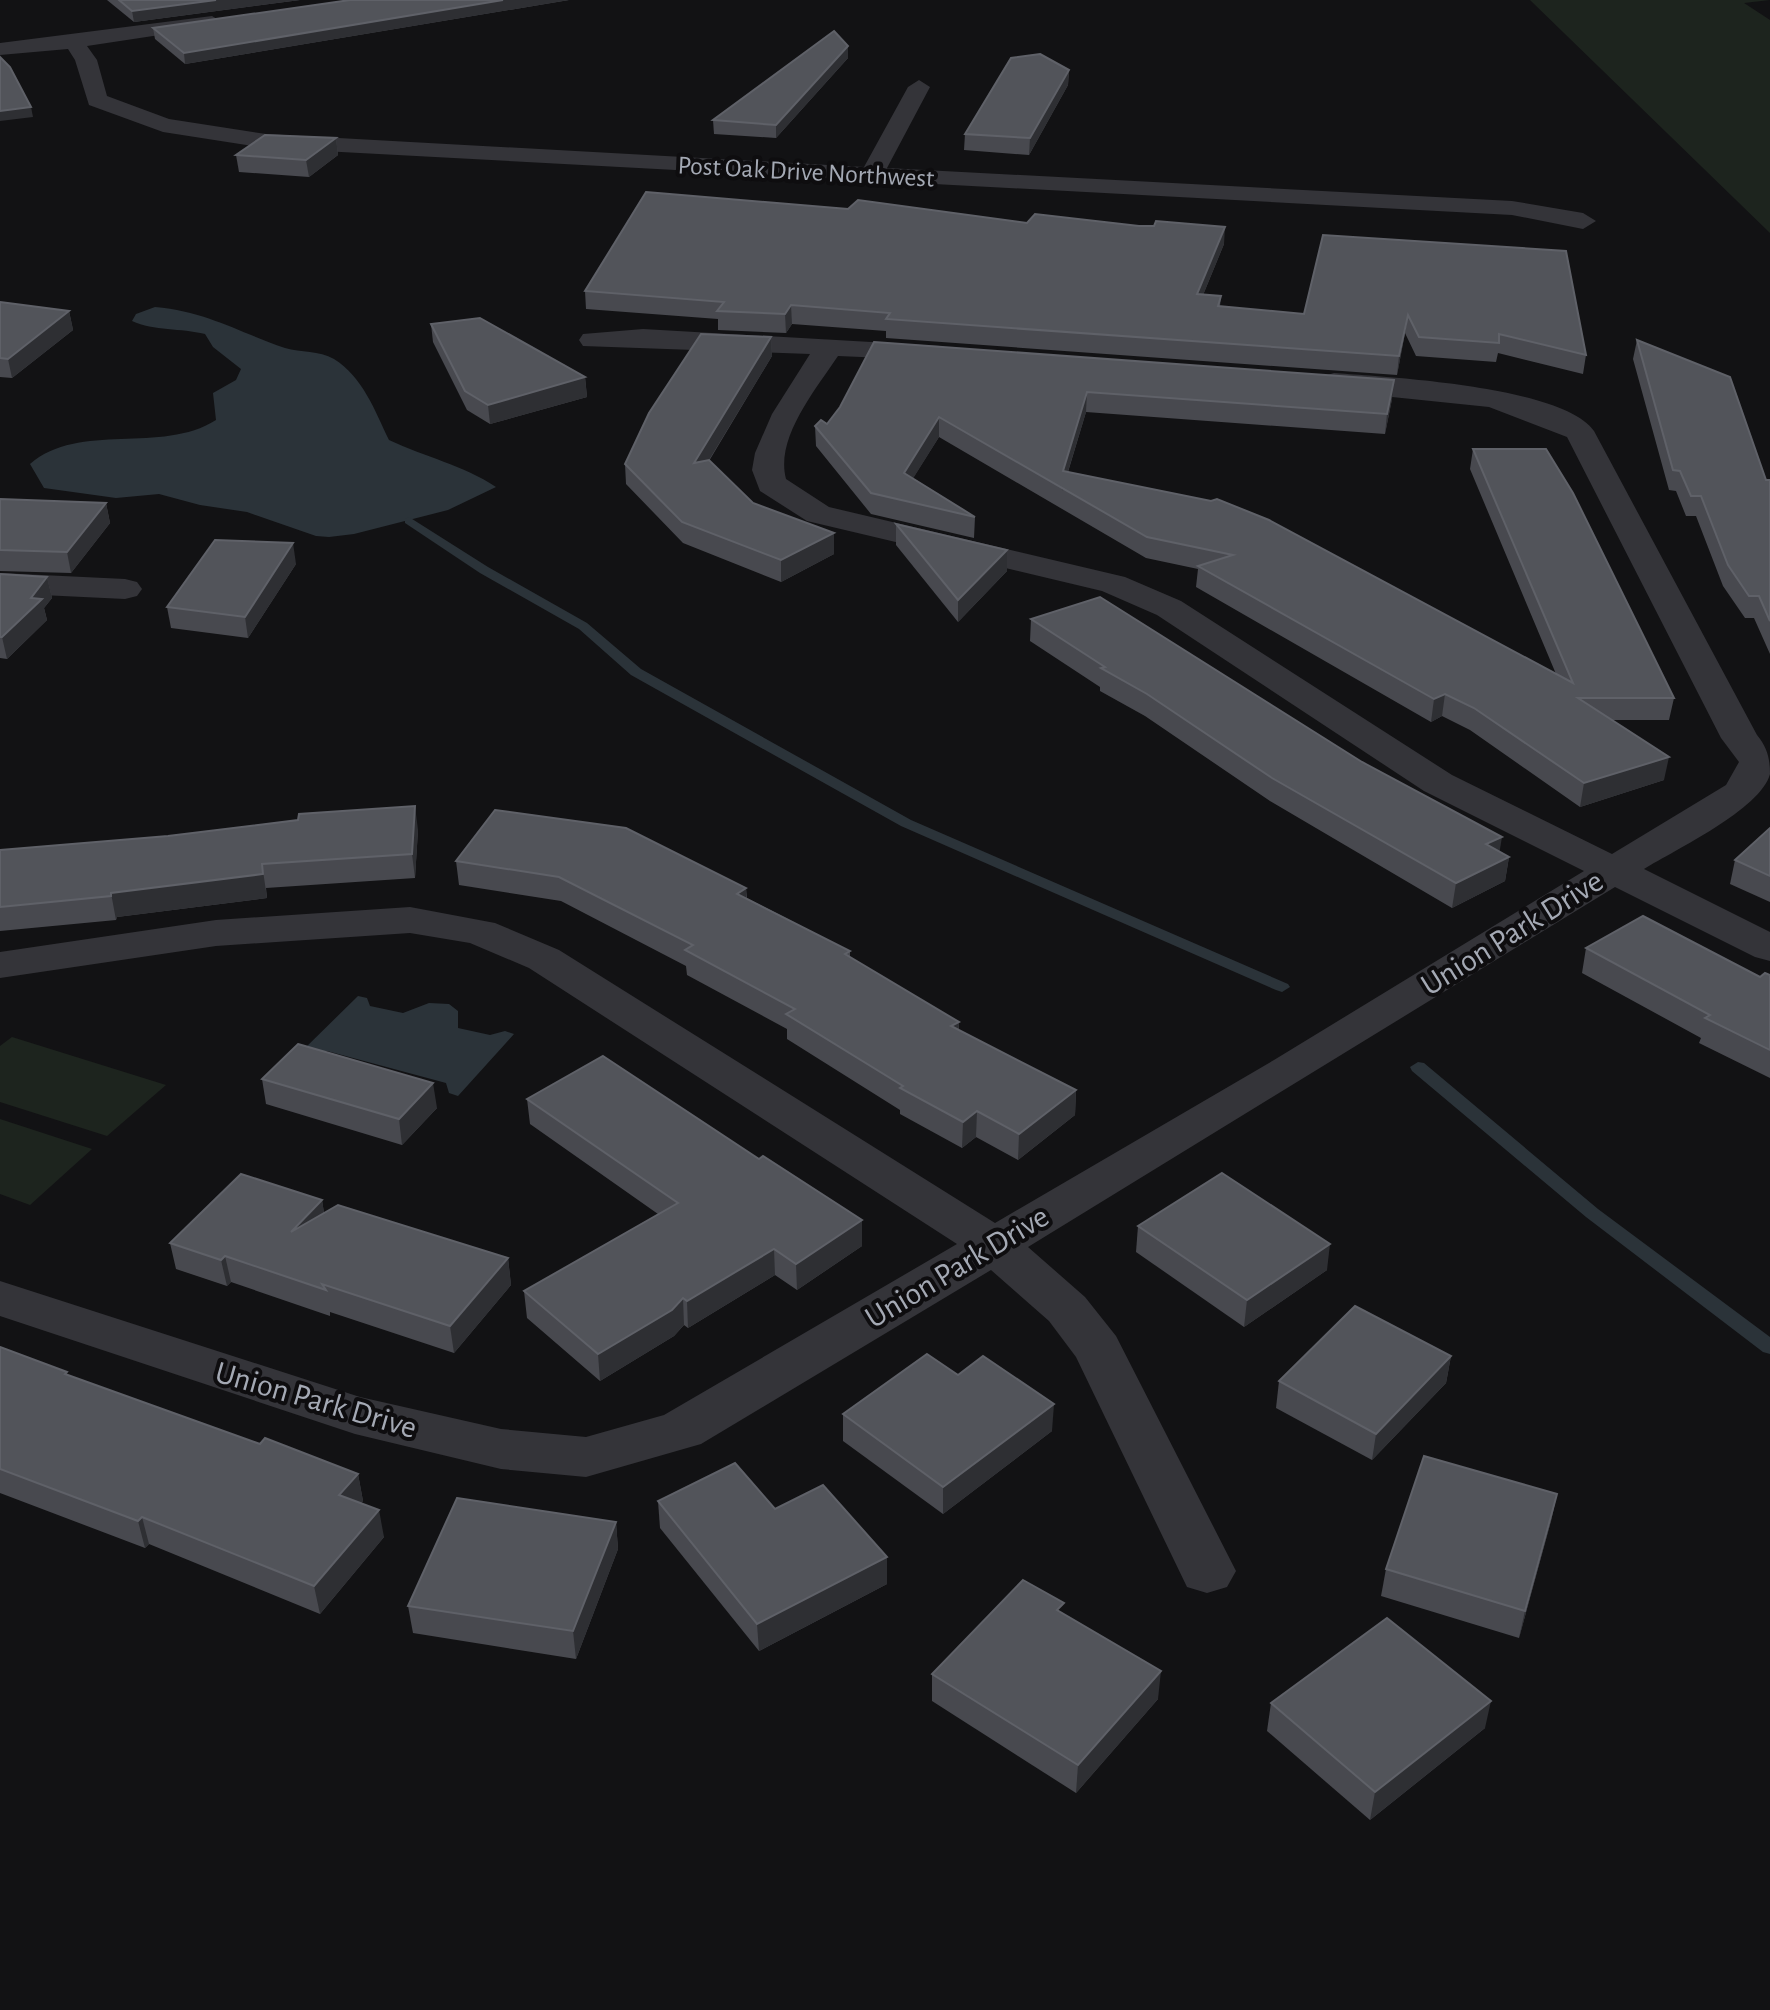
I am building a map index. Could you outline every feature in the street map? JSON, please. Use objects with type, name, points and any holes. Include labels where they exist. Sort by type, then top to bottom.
[{"type":"street","points":[[0,49],[74,42],[227,20]]},
{"type":"street","name":"Post Oak Drive Northwest","points":[[74,42],[86,60],[97,100],[135,119],[194,134],[372,149],[1512,208],[1583,221]]},
{"type":"street","points":[[871,176],[919,87]]},
{"type":"street","points":[[593,340],[643,337],[974,355]]},
{"type":"street","points":[[829,347],[769,448],[767,477],[771,484],[818,514],[1113,584],[1169,608],[1438,783],[1770,948]]},
{"type":"street","name":"Union Park Drive","points":[[0,1298],[355,1415],[501,1449],[586,1457],[682,1430],[1290,1070],[1741,792],[1758,762],[1740,738],[1579,431],[1548,414],[1475,393],[1303,380]]},
{"type":"street","points":[[0,583],[125,589]]},
{"type":"street","points":[[0,965],[216,933],[410,920],[480,932],[544,959],[994,1245],[1067,1309],[1098,1349],[1207,1571]]},
{"type":"shaded area","points":[[1530,0],[1770,0],[1744,3],[1770,20],[1770,233]]},
{"type":"shaded area","points":[[155,307],[191,313],[285,348],[334,359],[360,385],[389,440],[496,487],[448,510],[354,534],[329,537],[316,536],[247,512],[200,505],[159,494],[116,498],[44,488],[30,464],[50,451],[96,440],[171,436],[216,420],[213,393],[236,380],[241,369],[213,347],[205,334],[132,321],[136,314]]},
{"type":"shaded area","points":[[358,996],[367,998],[370,1006],[403,1013],[429,1003],[449,1004],[458,1011],[458,1028],[490,1035],[505,1031],[514,1034],[458,1096],[449,1093],[446,1083],[327,1051],[309,1055],[301,1052]]},
{"type":"shaded area","points":[[12,1037],[166,1085],[107,1136],[0,1102],[0,1046]]},
{"type":"shaded area","points":[[0,1119],[92,1149],[30,1205],[0,1194]]},
{"type":"building","points":[[119,0],[216,0],[132,11]]},
{"type":"building","points":[[350,0],[503,0],[184,53],[153,28]]},
{"type":"building","points":[[834,31],[848,46],[776,125],[713,120]]},
{"type":"building","points":[[1040,54],[1069,70],[1030,138],[965,134],[1011,58]]},
{"type":"building","points":[[0,57],[10,67],[31,107],[0,111]]},
{"type":"building","points":[[265,135],[336,138],[306,160],[236,155]]},
{"type":"building","points":[[646,192],[848,209],[858,200],[1027,223],[1035,214],[1139,226],[1154,226],[1156,221],[1225,227],[1197,294],[1221,296],[1218,306],[1304,314],[1323,235],[1566,251],[1586,355],[1499,334],[1499,343],[1419,337],[1408,315],[1399,356],[886,319],[890,313],[791,305],[785,314],[717,311],[724,302],[585,291]]},
{"type":"building","points":[[0,302],[69,311],[8,359],[0,358]]},
{"type":"building","points":[[480,318],[585,377],[488,405],[465,391],[431,324]]},
{"type":"building","points":[[701,334],[771,337],[694,463],[709,460],[753,503],[834,533],[781,560],[682,522],[625,464],[649,413]]},
{"type":"building","points":[[1637,340],[1730,377],[1766,480],[1770,480],[1770,621],[1759,596],[1749,596],[1728,565],[1701,496],[1691,496],[1680,471],[1673,470]]},
{"type":"building","points":[[874,342],[1394,380],[1387,414],[1087,392],[1063,471],[1211,501],[1217,499],[1269,520],[1573,683],[1473,449],[1546,449],[1573,493],[1674,698],[1578,698],[1669,757],[1584,783],[1474,708],[1445,694],[1434,699],[1198,566],[1233,555],[1147,537],[939,417],[904,473],[975,517],[871,493],[815,426],[821,420],[827,424],[840,407]]},
{"type":"building","points":[[0,499],[106,503],[67,552],[0,550]]},
{"type":"building","points":[[896,524],[1007,550],[958,600]]},
{"type":"building","points":[[215,540],[293,543],[245,617],[167,607]]},
{"type":"building","points":[[0,574],[47,577],[31,598],[42,599],[2,637],[0,637]]},
{"type":"building","points":[[1100,597],[1362,762],[1502,837],[1486,844],[1509,857],[1456,883],[1272,778],[1031,619]]},
{"type":"building","points":[[415,806],[412,854],[262,864],[263,874],[111,893],[111,896],[0,907],[0,850],[168,836],[298,820],[299,814]]},
{"type":"building","points":[[495,810],[626,828],[746,888],[737,894],[850,951],[845,954],[959,1022],[951,1026],[1076,1090],[1019,1134],[977,1111],[963,1122],[900,1088],[903,1086],[786,1014],[795,1009],[685,950],[693,945],[559,877],[456,861]]},
{"type":"building","points":[[1770,828],[1770,876],[1735,860]]},
{"type":"building","points":[[1643,916],[1760,977],[1765,973],[1770,975],[1770,1050],[1705,1018],[1710,1015],[1586,948]]},
{"type":"building","points":[[298,1044],[433,1083],[399,1119],[262,1079]]},
{"type":"building","points":[[603,1056],[759,1159],[763,1156],[862,1220],[796,1264],[774,1249],[687,1301],[683,1298],[672,1310],[598,1354],[524,1291],[678,1203],[527,1099]]},
{"type":"building","points":[[1222,1173],[1330,1244],[1247,1300],[1138,1226]]},
{"type":"building","points":[[241,1174],[322,1200],[291,1232],[338,1205],[508,1258],[450,1326],[322,1284],[326,1290],[225,1256],[221,1260],[170,1243]]},
{"type":"building","points":[[1355,1306],[1451,1356],[1376,1434],[1279,1381]]},
{"type":"building","points":[[0,1347],[67,1372],[65,1374],[260,1444],[265,1438],[358,1474],[339,1495],[379,1510],[314,1586],[142,1517],[138,1521],[0,1469]]},
{"type":"building","points":[[927,1354],[958,1375],[983,1356],[1054,1404],[943,1487],[843,1414]]},
{"type":"building","points":[[1424,1456],[1557,1494],[1525,1611],[1386,1569]]},
{"type":"building","points":[[735,1463],[775,1509],[823,1485],[887,1557],[757,1624],[658,1501]]},
{"type":"building","points":[[457,1498],[616,1522],[573,1631],[408,1606]]},
{"type":"building","points":[[1023,1580],[1064,1603],[1057,1610],[1161,1671],[1078,1765],[932,1674]]},
{"type":"building","points":[[1387,1618],[1491,1701],[1375,1792],[1271,1703]]},
{"type":"waterway","points":[[409,521],[484,570],[583,626],[636,672],[906,823],[1282,987]]},
{"type":"waterway","points":[[1418,1067],[1592,1213],[1770,1347]]}]
